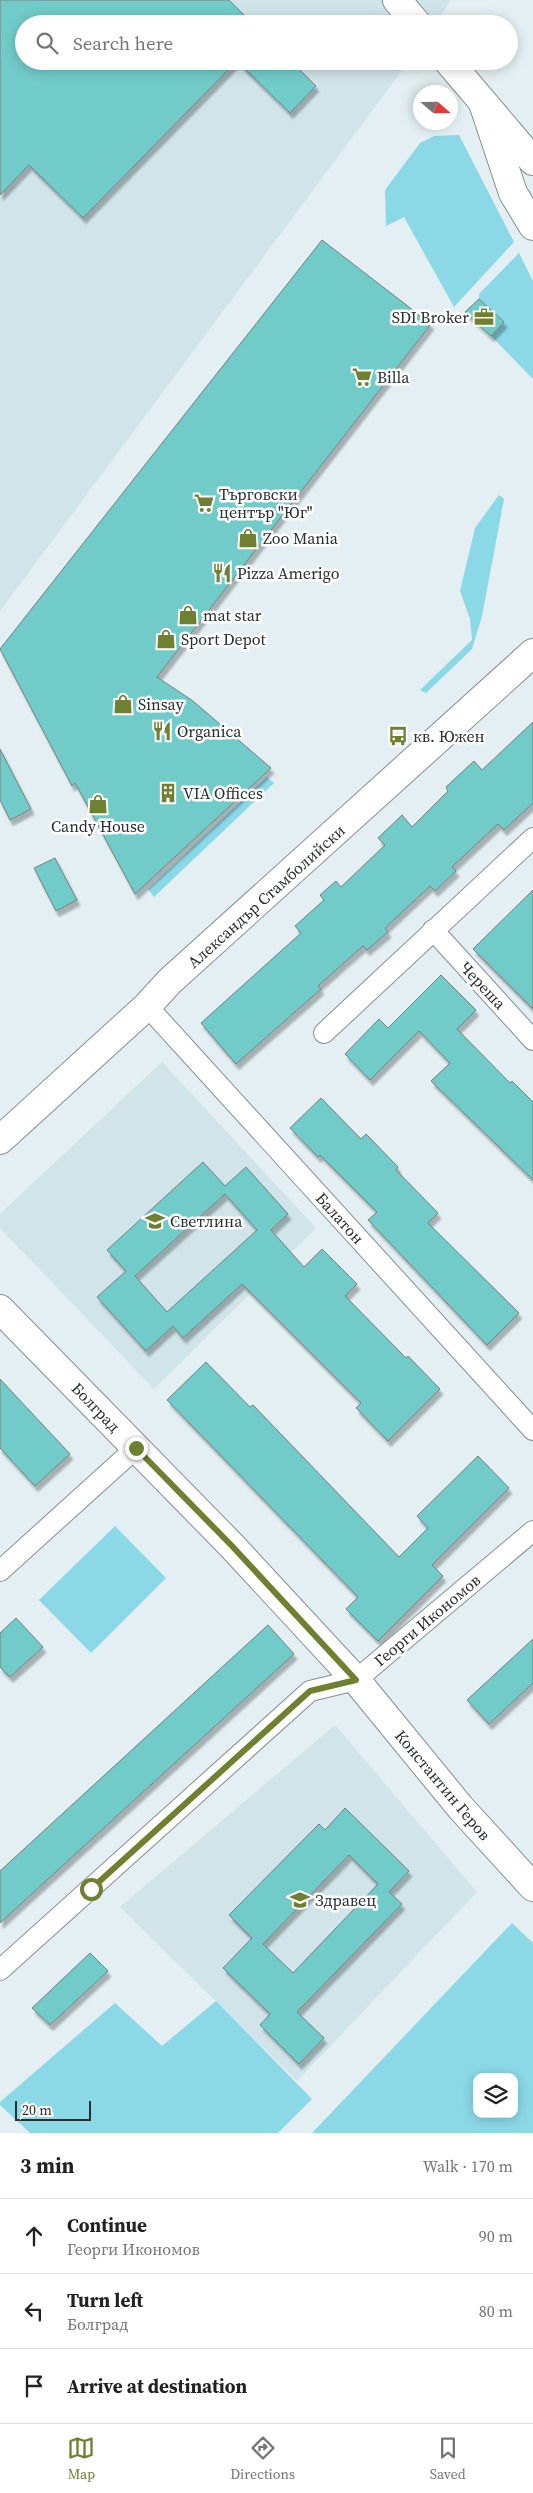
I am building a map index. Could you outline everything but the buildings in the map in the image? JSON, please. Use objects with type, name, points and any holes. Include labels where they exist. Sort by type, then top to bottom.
[{"type":"street","points":[[397,0],[410,15]]},
{"type":"street","points":[[455,70],[533,161]]},
{"type":"street","points":[[483,104],[513,193],[533,226]]},
{"type":"street","name":"Александър Стамболийски","points":[[0,1140],[146,1006],[170,981],[533,653]]},
{"type":"street","points":[[324,1033],[533,838]]},
{"type":"street","name":"Череша","points":[[433,930],[533,1040]]},
{"type":"street","name":"Балатон","points":[[146,1006],[533,1430]]},
{"type":"street","name":"Болград","points":[[0,1309],[232,1546],[356,1680]]},
{"type":"street","points":[[0,1571],[136,1448]]},
{"type":"street","name":"Георги Икономов","points":[[0,1970],[310,1691],[356,1680],[533,1531]]},
{"type":"street","name":"Константин Геров","points":[[356,1680],[460,1807],[533,1887]]},
{"type":"shaded area","points":[[0,0],[451,0],[441,15],[15,15],[15,70],[402,70],[0,611]]},
{"type":"shaded area","points":[[459,135],[514,242],[454,307],[404,217],[386,226],[385,190],[420,143],[434,136]]},
{"type":"shaded area","points":[[519,253],[533,281],[533,379],[491,336],[479,299],[479,294]]},
{"type":"shaded area","points":[[499,495],[504,499],[482,616],[472,649],[426,693],[420,690],[472,640],[470,619],[460,591],[475,528]]},
{"type":"shaded area","points":[[267,777],[274,783],[154,897],[148,889]]},
{"type":"shaded area","name":"Светлина","points":[[162,1062],[316,1228],[154,1389],[0,1228],[0,1214]]},
{"type":"shaded area","points":[[115,1526],[166,1578],[91,1653],[39,1600]]},
{"type":"shaded area","name":"Здравец","points":[[335,1725],[477,1892],[297,2081],[120,1907]]},
{"type":"shaded area","points":[[512,1923],[533,1943],[533,2133],[312,2133]]},
{"type":"shaded area","points":[[216,2001],[312,2099],[278,2133],[30,2133],[0,2105],[0,2102],[115,2003],[162,2046]]},
{"type":"place","name":"SDI Broker","points":[[484,317]]},
{"type":"place","name":"Billa","points":[[362,377]]},
{"type":"place","name":"Търговски център \"Юг\"","points":[[204,503]]},
{"type":"place","name":"Zoo Mania","points":[[248,538]]},
{"type":"place","name":"Pizza Amerigo","points":[[222,573]]},
{"type":"place","name":"mat star","points":[[188,615]]},
{"type":"place","name":"Sport Depot","points":[[166,639]]},
{"type":"place","name":"Sinsay","points":[[123,704]]},
{"type":"place","name":"Organica","points":[[162,731]]},
{"type":"place","name":"кв. Южен","points":[[398,736]]},
{"type":"place","name":"VIA Offices","points":[[168,793]]},
{"type":"place","name":"Candy House","points":[[98,804]]},
{"type":"place","name":"Светлина","points":[[155,1221]]},
{"type":"place","name":"Здравец","points":[[300,1900]]},
{"type":"route","points":[[91,1889],[310,1691],[356,1680],[232,1546],[136,1448]]}]
